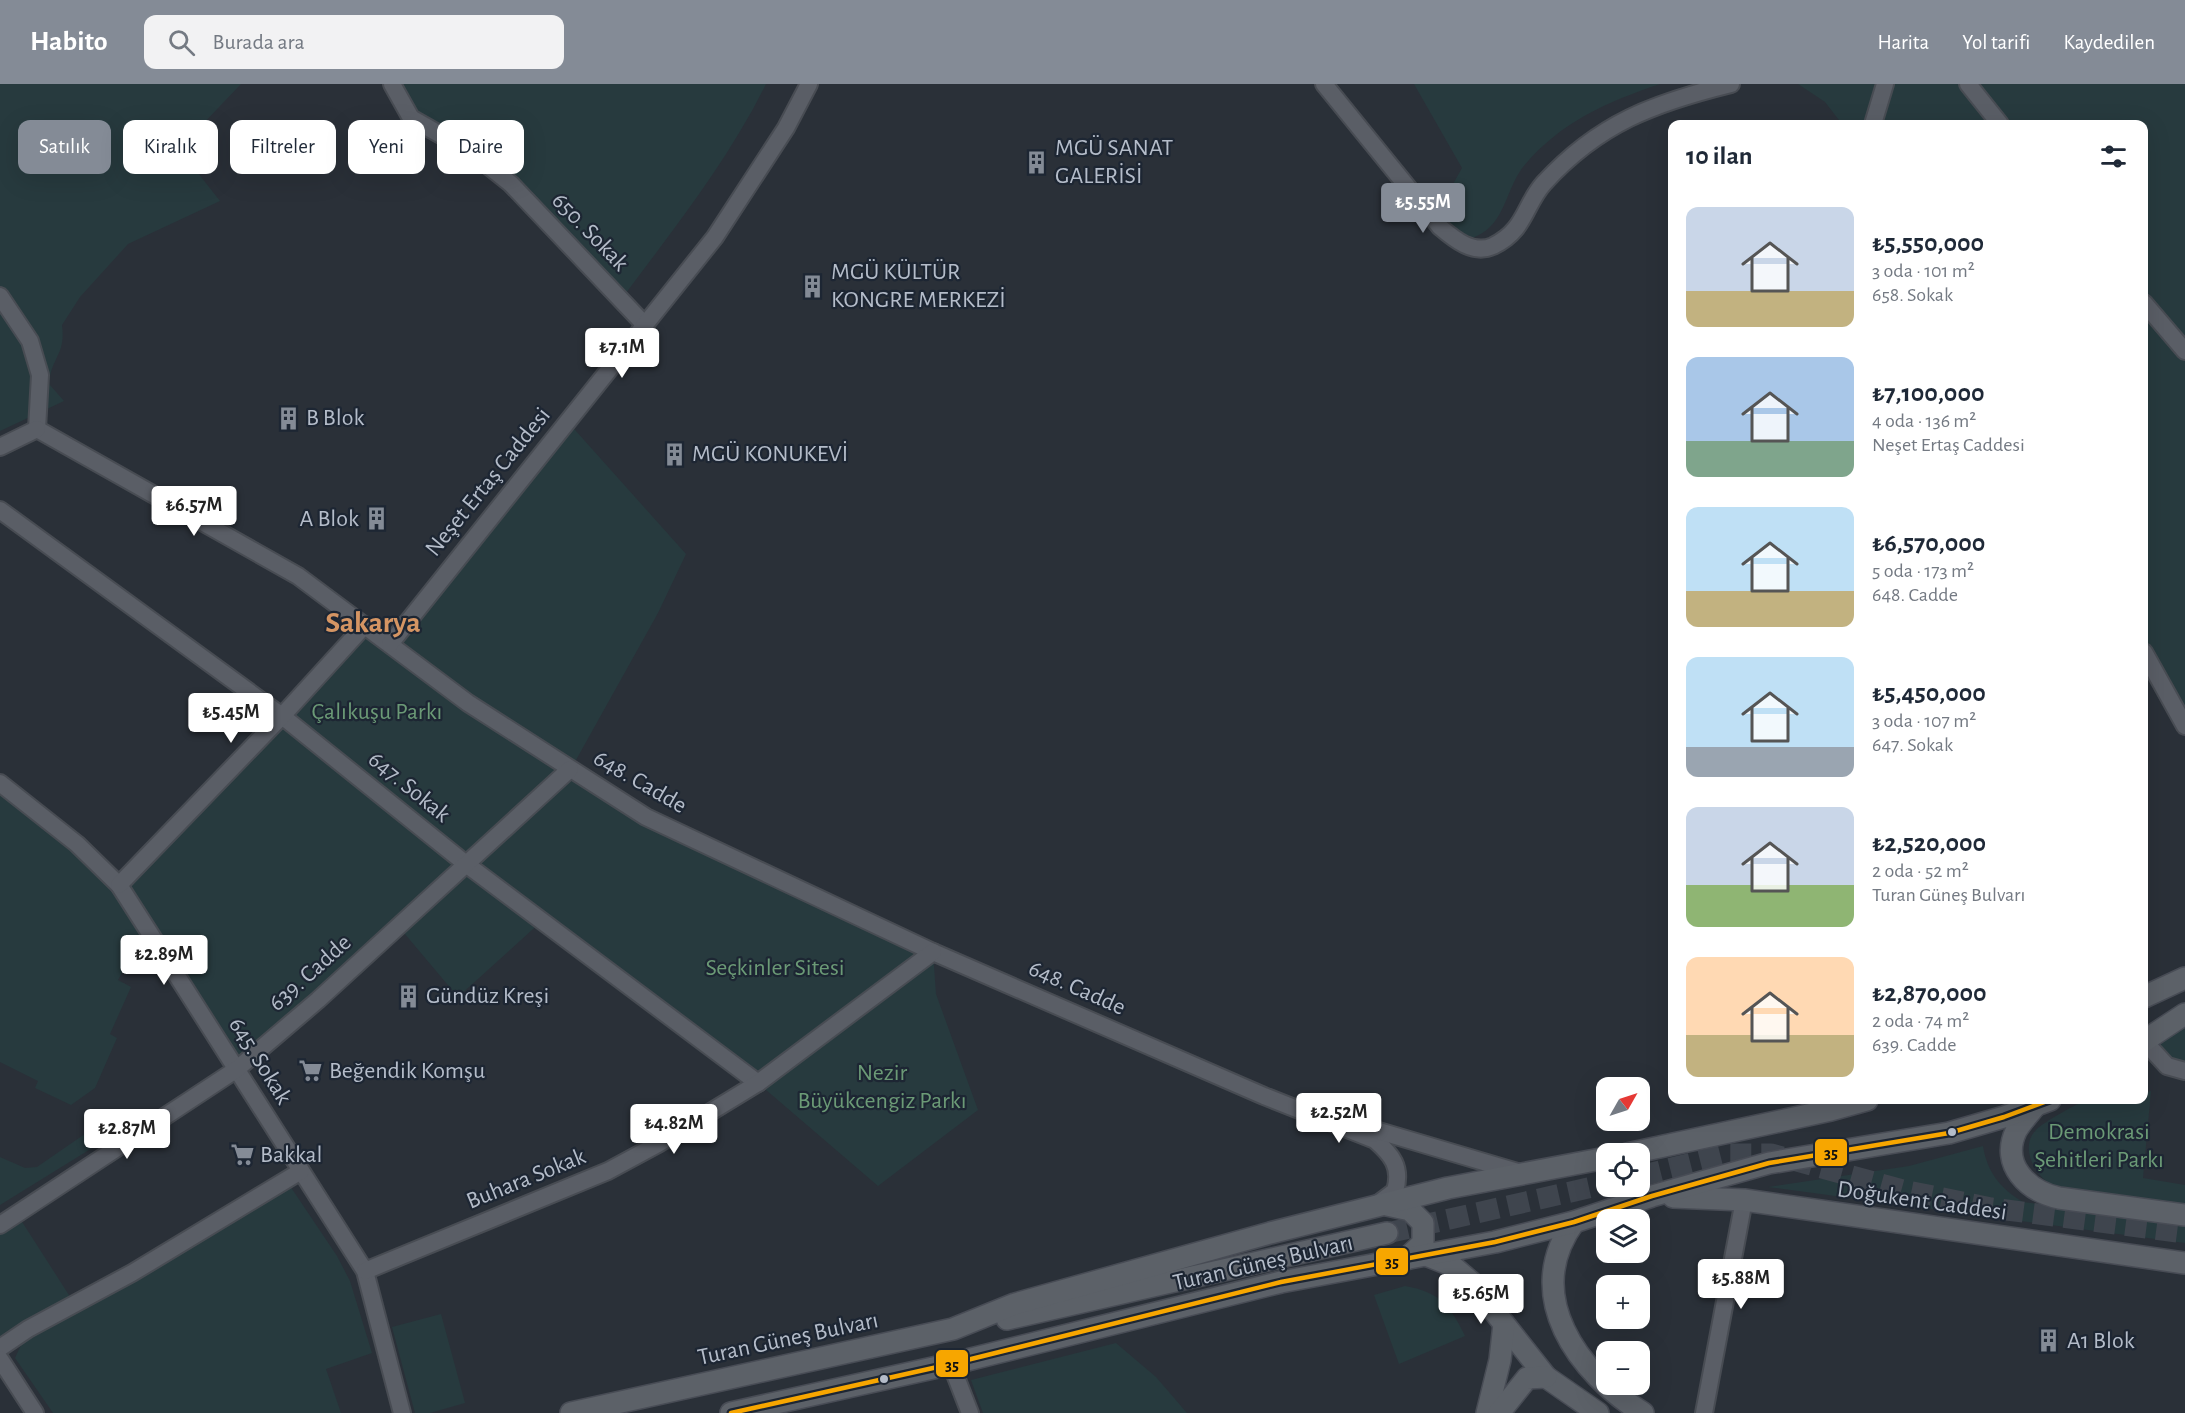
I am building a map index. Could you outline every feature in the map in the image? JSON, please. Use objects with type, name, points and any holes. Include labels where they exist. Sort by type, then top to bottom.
[{"type":"main road","points":[[2148,995],[2185,978]]},
{"type":"main road","points":[[2148,1038],[2185,1014]]},
{"type":"main road","points":[[1650,1149],[1852,1104]]},
{"type":"main road","name":"Turan Güneş Bulvarı","points":[[731,1413],[951,1364],[1281,1282],[1495,1242],[1574,1222],[1652,1196],[1769,1163],[1949,1133],[2037,1104]]},
{"type":"main road","points":[[2041,1104],[2022,1123],[2012,1144],[2015,1166],[2029,1186],[2041,1194],[2059,1198],[2185,1215]]},
{"type":"main road","name":"Turan Güneş Bulvarı","points":[[571,1413],[953,1329],[1015,1304],[1099,1280],[1448,1188],[1596,1160]]},
{"type":"main road","name":"Doğukent Caddesi","points":[[1652,1196],[1744,1200],[2185,1263]]},
{"type":"main road","points":[[1387,1205],[1410,1210],[1423,1223],[1424,1243],[1416,1257],[1451,1265],[1471,1282],[1546,1377],[1598,1413]]},
{"type":"main road","points":[[1574,1222],[1558,1246],[1554,1265],[1553,1290],[1559,1315],[1574,1347],[1591,1373],[1612,1392],[1643,1413]]},
{"type":"main road","points":[[953,1329],[1098,1300],[1387,1233]]},
{"type":"main road","points":[[1487,1413],[1500,1360],[1504,1324]]},
{"type":"main road","points":[[1499,1413],[1520,1383],[1527,1378],[1546,1377]]},
{"type":"street","name":"650. Sokak","points":[[392,84],[411,118],[471,152],[511,184],[645,324]]},
{"type":"street","name":"Neşet Ertaş Caddesi","points":[[390,644],[715,237],[786,129],[808,84]]},
{"type":"street","points":[[1324,84],[1440,227],[1458,242],[1475,248],[1492,246],[1511,233],[1524,219],[1542,186],[1596,135],[1627,117],[1689,94],[1731,84]]},
{"type":"street","points":[[1874,120],[1885,84]]},
{"type":"street","points":[[1968,84],[1997,120]]},
{"type":"street","points":[[0,296],[30,341],[40,375],[37,429],[0,447]]},
{"type":"street","points":[[2148,308],[2185,351]]},
{"type":"street","name":"648. Cadde","points":[[37,429],[298,576],[468,704],[646,818],[933,952],[1264,1096]]},
{"type":"street","name":"647. Sokak","points":[[0,510],[282,716],[466,864],[758,1083]]},
{"type":"street","points":[[119,885],[282,716],[365,625]]},
{"type":"street","points":[[2148,659],[2185,726]]},
{"type":"street","name":"639. Cadde","points":[[0,1225],[237,1069],[318,1000],[570,769]]},
{"type":"street","name":"645. Sokak","points":[[0,783],[77,844],[119,885],[237,1069],[365,1271],[402,1413]]},
{"type":"street","name":"Buhara Sokak","points":[[365,1271],[608,1171],[658,1144],[758,1083],[933,952]]},
{"type":"street","points":[[2148,1045],[2167,1066],[2185,1071]]},
{"type":"street","points":[[1264,1096],[1521,1173]]},
{"type":"street","points":[[1264,1096],[1375,1140],[1388,1152],[1398,1168],[1395,1191],[1385,1200],[1366,1210]]},
{"type":"street","points":[[0,1348],[28,1329],[132,1273],[302,1171]]},
{"type":"street","points":[[1704,1413],[1744,1200]]},
{"type":"street","points":[[0,1359],[35,1413]]},
{"type":"street","points":[[951,1364],[970,1413]]},
{"type":"street","points":[[23,1395],[25,1413]]},
{"type":"green space","points":[[0,84],[241,84],[207,120],[123,120],[123,174],[199,174],[220,201],[128,244],[80,297],[62,325],[62,343],[52,368],[49,384],[64,401],[0,431]]},
{"type":"green space","points":[[391,84],[766,84],[719,165],[626,293],[596,270],[504,174],[524,174],[524,120],[437,120],[437,129],[423,120]]},
{"type":"green space","points":[[1414,84],[1660,84],[1603,106],[1553,138],[1523,167],[1502,209],[1490,227],[1469,239],[1434,218],[1462,168]]},
{"type":"green space","points":[[1798,84],[2185,84],[2185,716],[2148,651],[2148,120],[1839,120],[1825,102]]},
{"type":"green space","points":[[567,421],[686,554],[658,613],[571,769],[646,817],[933,952],[936,994],[978,1110],[878,1186],[758,1083],[543,920],[458,997],[399,927],[237,1069],[146,928],[118,980],[131,987],[110,1034],[117,1038],[95,1088],[71,1105],[35,1088],[38,1081],[0,1062],[0,784],[119,885],[365,625],[389,643]]},
{"type":"green space","points":[[2185,1014],[2185,1071],[2159,1060],[2157,1031]]},
{"type":"green space","name":"Demokrasi Şehitleri Parkı","points":[[2151,1091],[2143,1178],[2185,1185],[2185,1205],[2055,1187],[2036,1170],[2029,1154],[2029,1145],[2036,1130],[2045,1123],[2079,1104],[2148,1104],[2148,1092]]},
{"type":"green space","points":[[95,1127],[102,1137],[97,1145],[0,1205],[0,1157],[25,1168],[37,1167]]},
{"type":"green space","points":[[1983,1146],[1988,1164],[1996,1179],[2023,1202],[2185,1224],[2185,1243],[1768,1187],[1909,1166]]},
{"type":"green space","points":[[288,1183],[337,1256],[350,1281],[372,1353],[326,1369],[341,1413],[53,1413],[15,1358],[22,1343],[34,1332]]},
{"type":"green space","points":[[17,1214],[74,1303],[0,1348],[0,1225]]},
{"type":"green space","points":[[1405,1286],[1435,1296],[1454,1316],[1465,1336],[1399,1364],[1374,1295]]},
{"type":"green space","points":[[441,1314],[465,1403],[430,1413],[415,1413],[392,1327]]},
{"type":"green space","points":[[1116,1343],[1156,1377],[1187,1413],[983,1413],[971,1380]]},
{"type":"tunnel","points":[[1650,1174],[1728,1154],[1771,1154],[1903,1190],[1991,1208],[2185,1233]]},
{"type":"tunnel","points":[[1387,1233],[1596,1186]]},
{"type":"transit line","name":"35","points":[[731,1413],[951,1364],[1281,1282],[1495,1242],[1574,1222],[1652,1196],[1769,1163],[1949,1133],[2039,1104]]},
{"type":"place","name":"MGÜ SANAT GALERİSİ","points":[[1037,162]]},
{"type":"place","name":"MGÜ KÜLTÜR KONGRE MERKEZİ","points":[[813,286]]},
{"type":"place","name":"B Blok","points":[[288,418]]},
{"type":"place","name":"MGÜ KONUKEVİ","points":[[674,454]]},
{"type":"place","name":"A Blok","points":[[377,519]]},
{"type":"place","name":"Gündüz Kreşi","points":[[408,996]]},
{"type":"place","name":"Beğendik Komşu","points":[[311,1071]]},
{"type":"place","name":"Bakkal","points":[[242,1155]]},
{"type":"place","name":"A1 Blok","points":[[2049,1341]]},
{"type":"district","name":"Sakarya","points":[[373,623]]},
{"type":"park label","name":"Çalıkuşu Parkı","points":[[377,712]]},
{"type":"park label","name":"Seçkinler Sitesi","points":[[775,968]]},
{"type":"park label","name":"Nezir Büyükcengiz Parkı","points":[[882,1087]]}]
